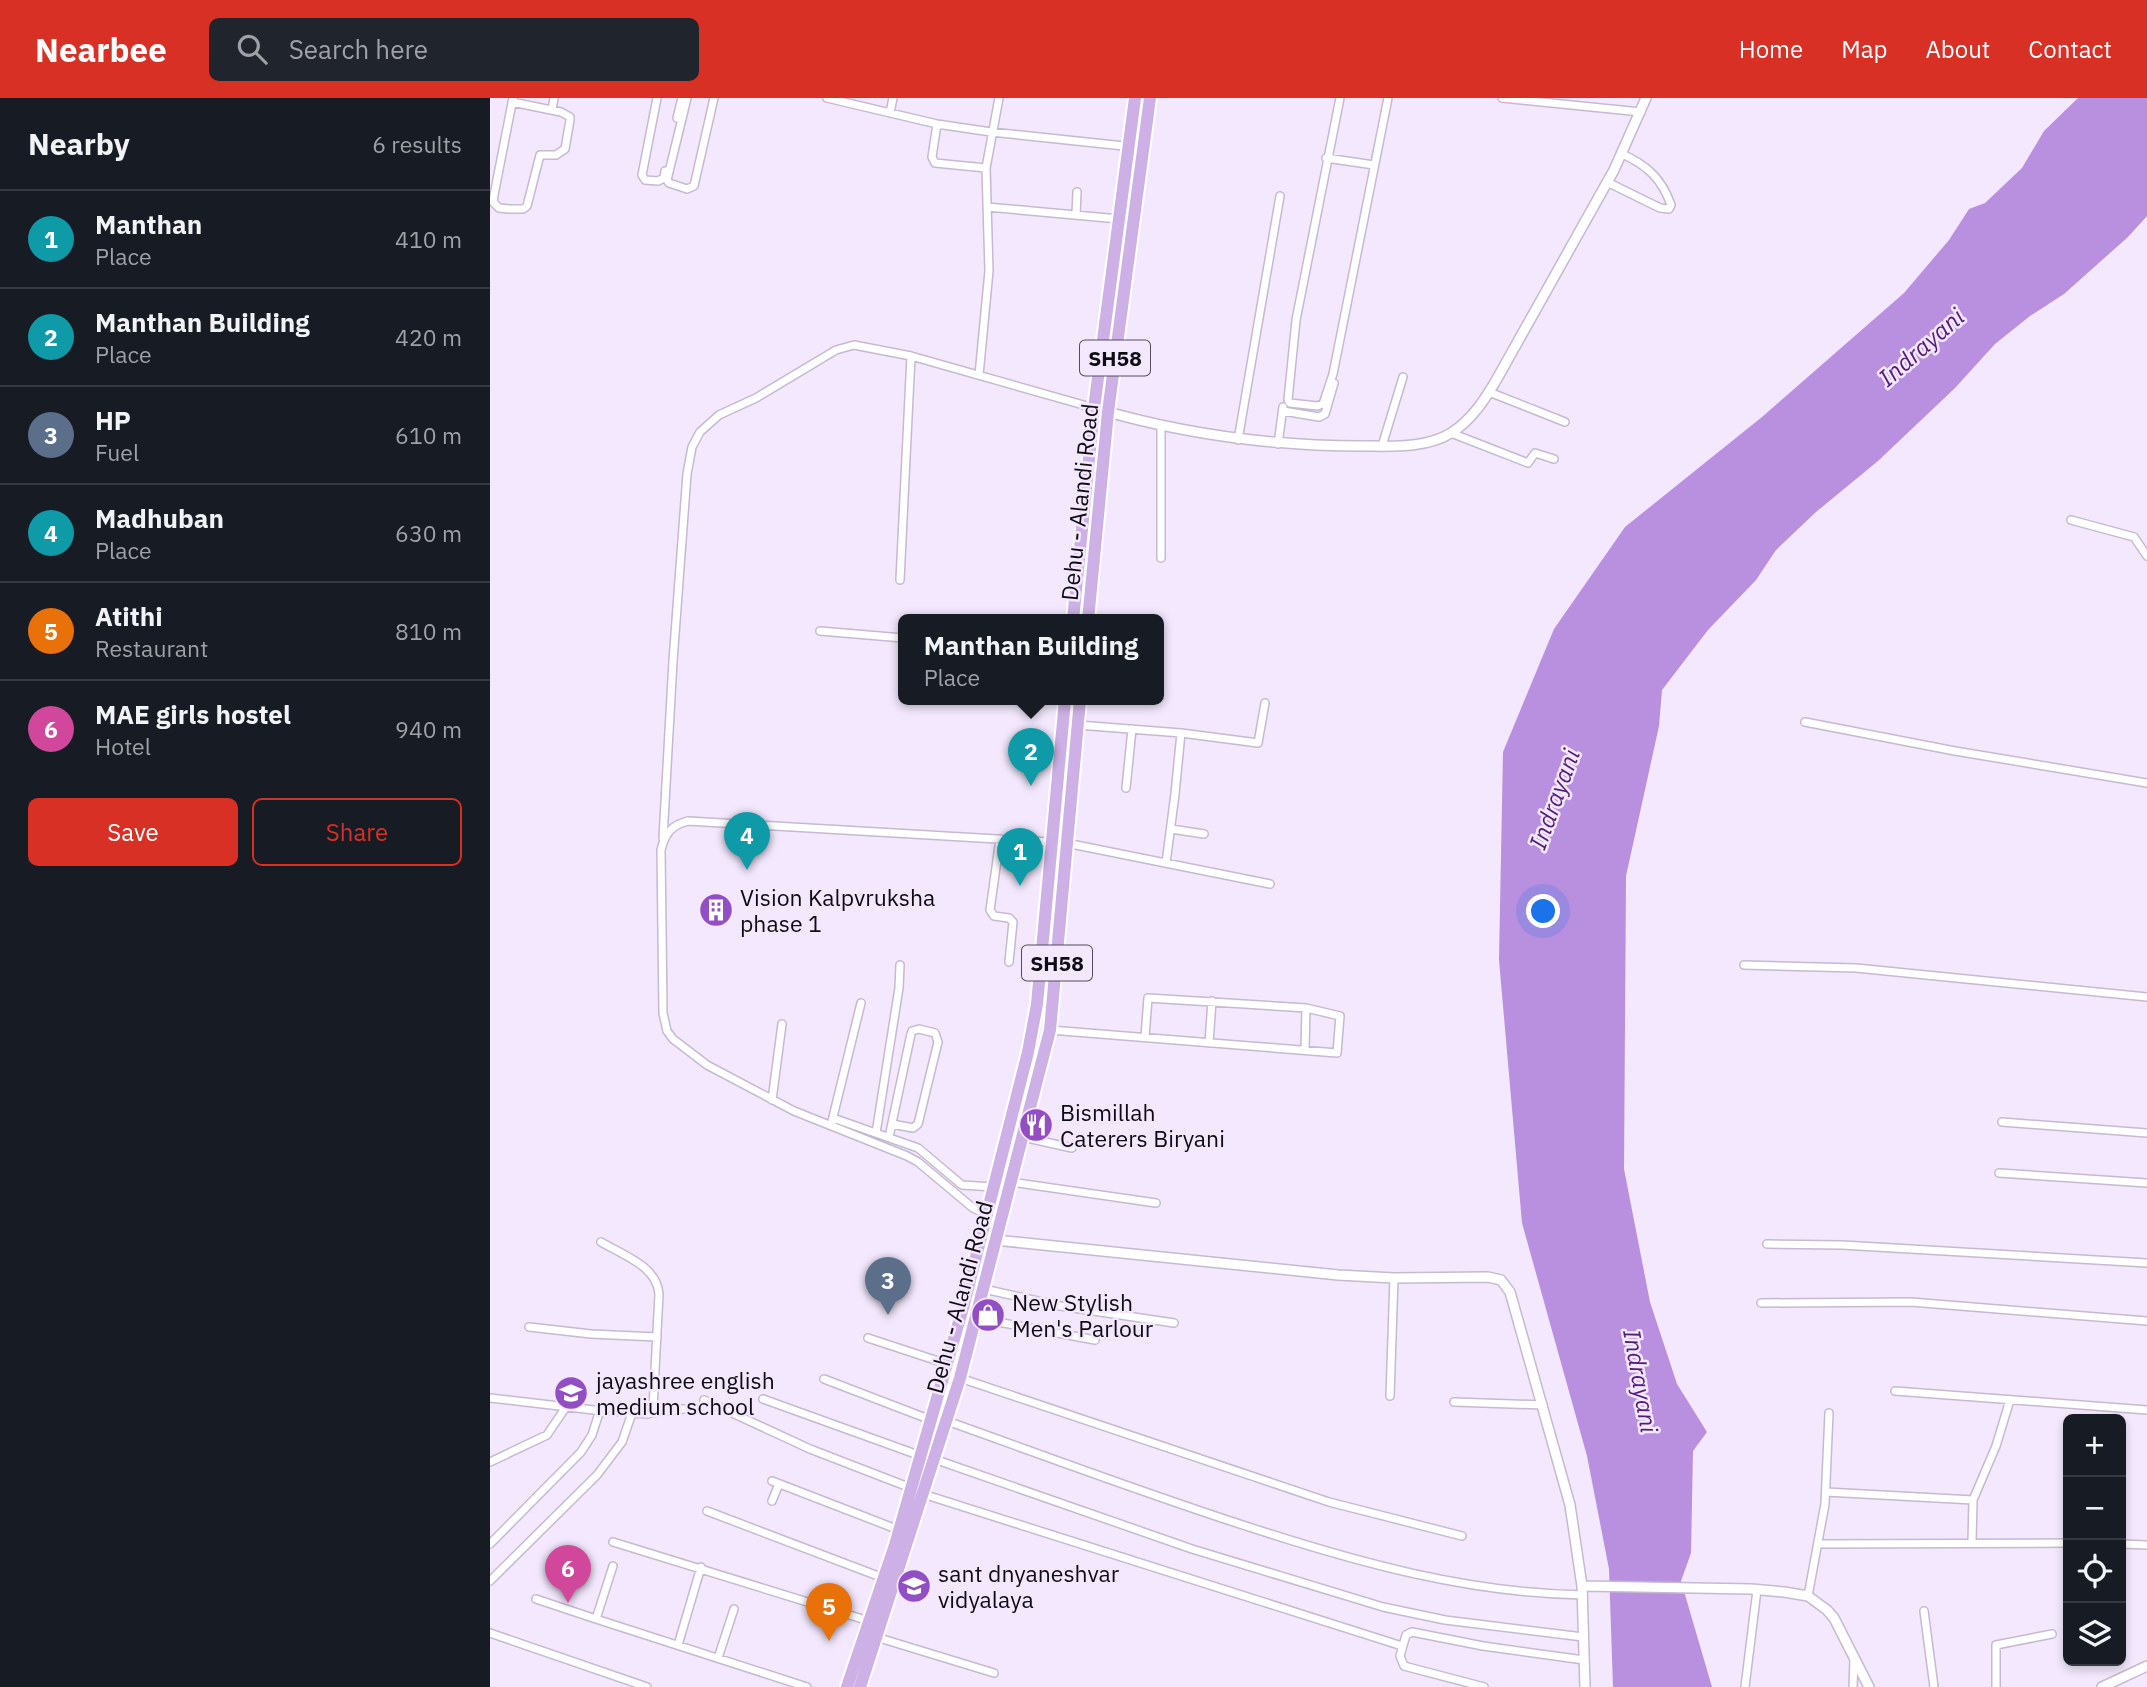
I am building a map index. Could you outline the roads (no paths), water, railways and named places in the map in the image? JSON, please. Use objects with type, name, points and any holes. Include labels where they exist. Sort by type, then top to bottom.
[{"type":"main road","name":"Dehu - Alandi Road","points":[[1074,614],[1094,408],[1135,98]]},
{"type":"main road","name":"Dehu - Alandi Road","points":[[1089,614],[1108,412],[1150,98]]},
{"type":"main road","name":"Dehu - Alandi Road","points":[[847,1687],[869,1621],[889,1581],[917,1491],[920,1456],[947,1364],[1033,1031],[1065,705]]},
{"type":"main road","name":"Dehu - Alandi Road","points":[[860,1687],[876,1637],[899,1530],[934,1459],[960,1378],[1050,1030],[1080,705]]},
{"type":"street","points":[[552,110],[554,98]]},
{"type":"street","points":[[657,98],[642,175],[645,180],[658,181],[664,178],[681,98]]},
{"type":"street","points":[[687,98],[667,180],[688,189],[694,186],[714,98]]},
{"type":"street","points":[[827,98],[937,124],[1143,148]]},
{"type":"street","points":[[890,113],[893,98]]},
{"type":"street","points":[[979,375],[988,292],[986,168],[999,98]]},
{"type":"street","points":[[1339,98],[1296,320],[1288,400],[1290,403],[1317,406],[1322,404],[1333,374],[1388,98]]},
{"type":"street","points":[[1502,98],[1641,112]]},
{"type":"street","points":[[1000,1220],[986,1215],[957,1197],[918,1162],[831,1128],[772,1100],[707,1065],[686,1051],[667,1031],[663,1013],[661,850],[687,474],[692,447],[700,432],[719,415],[757,397],[836,350],[854,345],[911,356],[1108,412],[1238,440],[1279,444],[1422,444],[1451,433],[1467,420],[1489,392],[1622,154],[1646,98]]},
{"type":"street","points":[[513,100],[552,110],[570,117],[565,149],[560,154],[540,155],[527,206],[518,210],[499,208],[493,202],[513,100]]},
{"type":"street","points":[[937,124],[932,156],[934,163],[986,168]]},
{"type":"street","points":[[1607,182],[1657,207],[1669,209],[1671,205],[1658,178],[1622,154]]},
{"type":"street","points":[[1326,158],[1374,165]]},
{"type":"street","points":[[1657,207],[1666,191]]},
{"type":"street","points":[[1076,215],[1077,192]]},
{"type":"street","points":[[1238,440],[1280,197]]},
{"type":"street","points":[[987,207],[1119,219]]},
{"type":"street","points":[[900,580],[911,356]]},
{"type":"street","points":[[1279,444],[1283,409],[1319,416],[1325,414],[1335,381],[1333,374]]},
{"type":"street","points":[[1382,446],[1403,377]]},
{"type":"street","points":[[1489,392],[1565,422]]},
{"type":"street","points":[[1161,425],[1161,558]]},
{"type":"street","points":[[1451,433],[1528,463],[1535,453],[1554,459]]},
{"type":"street","points":[[2071,520],[2134,537],[2147,556]]},
{"type":"street","points":[[820,631],[898,638]]},
{"type":"street","points":[[1078,725],[1181,733],[1258,743],[1265,703]]},
{"type":"street","points":[[1805,722],[1955,751],[2147,783]]},
{"type":"street","points":[[1126,788],[1132,729]]},
{"type":"street","points":[[1166,863],[1181,733]]},
{"type":"street","points":[[663,839],[677,824],[688,821],[1066,843],[1270,884]]},
{"type":"street","points":[[1171,830],[1204,834]]},
{"type":"street","points":[[1000,839],[990,909],[994,916],[1009,918],[1013,922],[1009,962]]},
{"type":"street","points":[[876,1133],[900,988],[900,965]]},
{"type":"street","points":[[1744,965],[1856,968],[2147,998]]},
{"type":"street","points":[[1050,1030],[1338,1053],[1340,1016],[1306,1009],[1148,998],[1145,1037]]},
{"type":"street","points":[[1209,1043],[1212,1001]]},
{"type":"street","points":[[831,1128],[861,1003]]},
{"type":"street","points":[[1304,1050],[1306,1009]]},
{"type":"street","points":[[772,1100],[782,1024]]},
{"type":"street","points":[[889,1137],[912,1031],[919,1029],[935,1033],[937,1042],[918,1124],[913,1128],[892,1124]]},
{"type":"street","points":[[833,1118],[918,1148],[962,1185],[993,1187]]},
{"type":"street","points":[[2002,1122],[2147,1133]]},
{"type":"street","points":[[1023,1138],[1072,1148]]},
{"type":"street","points":[[1998,1173],[2147,1183]]},
{"type":"street","points":[[1012,1182],[1156,1203]]},
{"type":"street","points":[[995,1240],[1338,1275],[1394,1278],[1488,1277],[1501,1280],[1510,1292],[1570,1505],[1582,1591],[1585,1687]]},
{"type":"street","points":[[601,1242],[647,1269],[655,1278],[659,1294],[653,1408],[650,1413]]},
{"type":"street","points":[[1767,1244],[1853,1245],[2147,1263]]},
{"type":"street","points":[[1390,1396],[1394,1278]]},
{"type":"street","points":[[984,1290],[1060,1306],[1174,1323]]},
{"type":"street","points":[[1761,1303],[1911,1303],[2147,1321]]},
{"type":"street","points":[[976,1318],[1095,1340]]},
{"type":"street","points":[[529,1327],[591,1334],[657,1337]]},
{"type":"street","points":[[868,1338],[947,1364]]},
{"type":"street","points":[[960,1378],[1329,1502],[1462,1536]]},
{"type":"street","points":[[824,1379],[931,1420]]},
{"type":"street","points":[[1895,1391],[2147,1410]]},
{"type":"street","points":[[490,1398],[632,1413],[683,1409]]},
{"type":"street","points":[[763,1399],[920,1456]]},
{"type":"street","points":[[704,1400],[810,1449],[917,1491],[1402,1646]]},
{"type":"street","points":[[1972,1542],[1973,1500],[1996,1446],[2010,1400]]},
{"type":"street","points":[[1454,1402],[1543,1405]]},
{"type":"street","points":[[490,1462],[547,1435],[566,1407]]},
{"type":"street","points":[[490,1544],[581,1452],[592,1435],[597,1416],[603,1411]]},
{"type":"street","points":[[490,1581],[597,1475],[622,1442],[632,1413]]},
{"type":"street","points":[[1808,1596],[1826,1492],[1829,1413]]},
{"type":"street","points":[[947,1421],[1204,1512],[1369,1564],[1417,1575],[1493,1588],[1582,1591],[1594,1587],[1754,1590],[1808,1596],[1833,1618],[1869,1687]]},
{"type":"street","points":[[934,1459],[1192,1549],[1382,1608],[1444,1620],[1583,1637]]},
{"type":"street","points":[[772,1501],[776,1482],[899,1530]]},
{"type":"street","points":[[1826,1492],[1973,1500]]},
{"type":"street","points":[[707,1511],[889,1581]]},
{"type":"street","points":[[613,1542],[869,1621]]},
{"type":"street","points":[[1819,1544],[2063,1543]]},
{"type":"street","points":[[2126,1544],[2147,1545]]},
{"type":"street","points":[[596,1619],[613,1566]]},
{"type":"street","points":[[678,1645],[701,1567]]},
{"type":"street","points":[[1745,1687],[1754,1590]]},
{"type":"street","points":[[537,1600],[807,1687]]},
{"type":"street","points":[[718,1658],[734,1608]]},
{"type":"street","points":[[1924,1611],[1934,1687]]},
{"type":"street","points":[[1484,1687],[1464,1684],[1404,1666],[1399,1656],[1406,1635],[1412,1632],[1483,1646],[1584,1660]]},
{"type":"street","points":[[490,1633],[647,1687]]},
{"type":"street","points":[[1996,1687],[1996,1645],[2052,1634]]},
{"type":"street","points":[[876,1637],[994,1673]]},
{"type":"street","points":[[1853,1687],[1855,1658]]},
{"type":"street","points":[[2102,1687],[2147,1666]]},
{"type":"water","name":"Indrayani","points":[[2078,98],[2147,98],[2147,216],[2128,237],[2064,294],[2030,316],[1995,344],[1955,388],[1878,461],[1816,512],[1776,550],[1756,580],[1708,630],[1662,690],[1659,726],[1626,876],[1624,1169],[1650,1302],[1677,1384],[1707,1432],[1693,1451],[1691,1553],[1681,1581],[1712,1687],[1613,1687],[1609,1569],[1587,1456],[1522,1223],[1499,960],[1503,752],[1554,629],[1625,527],[1762,417],[1904,293],[1949,240],[1969,209],[1985,203],[2022,168],[2044,131]]},
{"type":"place","name":"Manthan Building","points":[[1031,786]]},
{"type":"place","name":"Madhuban","points":[[747,870]]},
{"type":"place","name":"Manthan","points":[[1020,886]]},
{"type":"place","name":"Vision Kalpvruksha phase 1","points":[[716,910]]},
{"type":"place","name":"Bismillah Caterers Biryani","points":[[1036,1125]]},
{"type":"place","name":"HP","points":[[888,1315]]},
{"type":"place","name":"New Stylish Men's Parlour","points":[[988,1315]]},
{"type":"place","name":"jayashree english medium school","points":[[571,1393]]},
{"type":"place","name":"sant dnyaneshvar vidyalaya","points":[[914,1586]]},
{"type":"place","name":"MAE girls hostel","points":[[568,1603]]},
{"type":"place","name":"Atithi","points":[[829,1641]]}]
